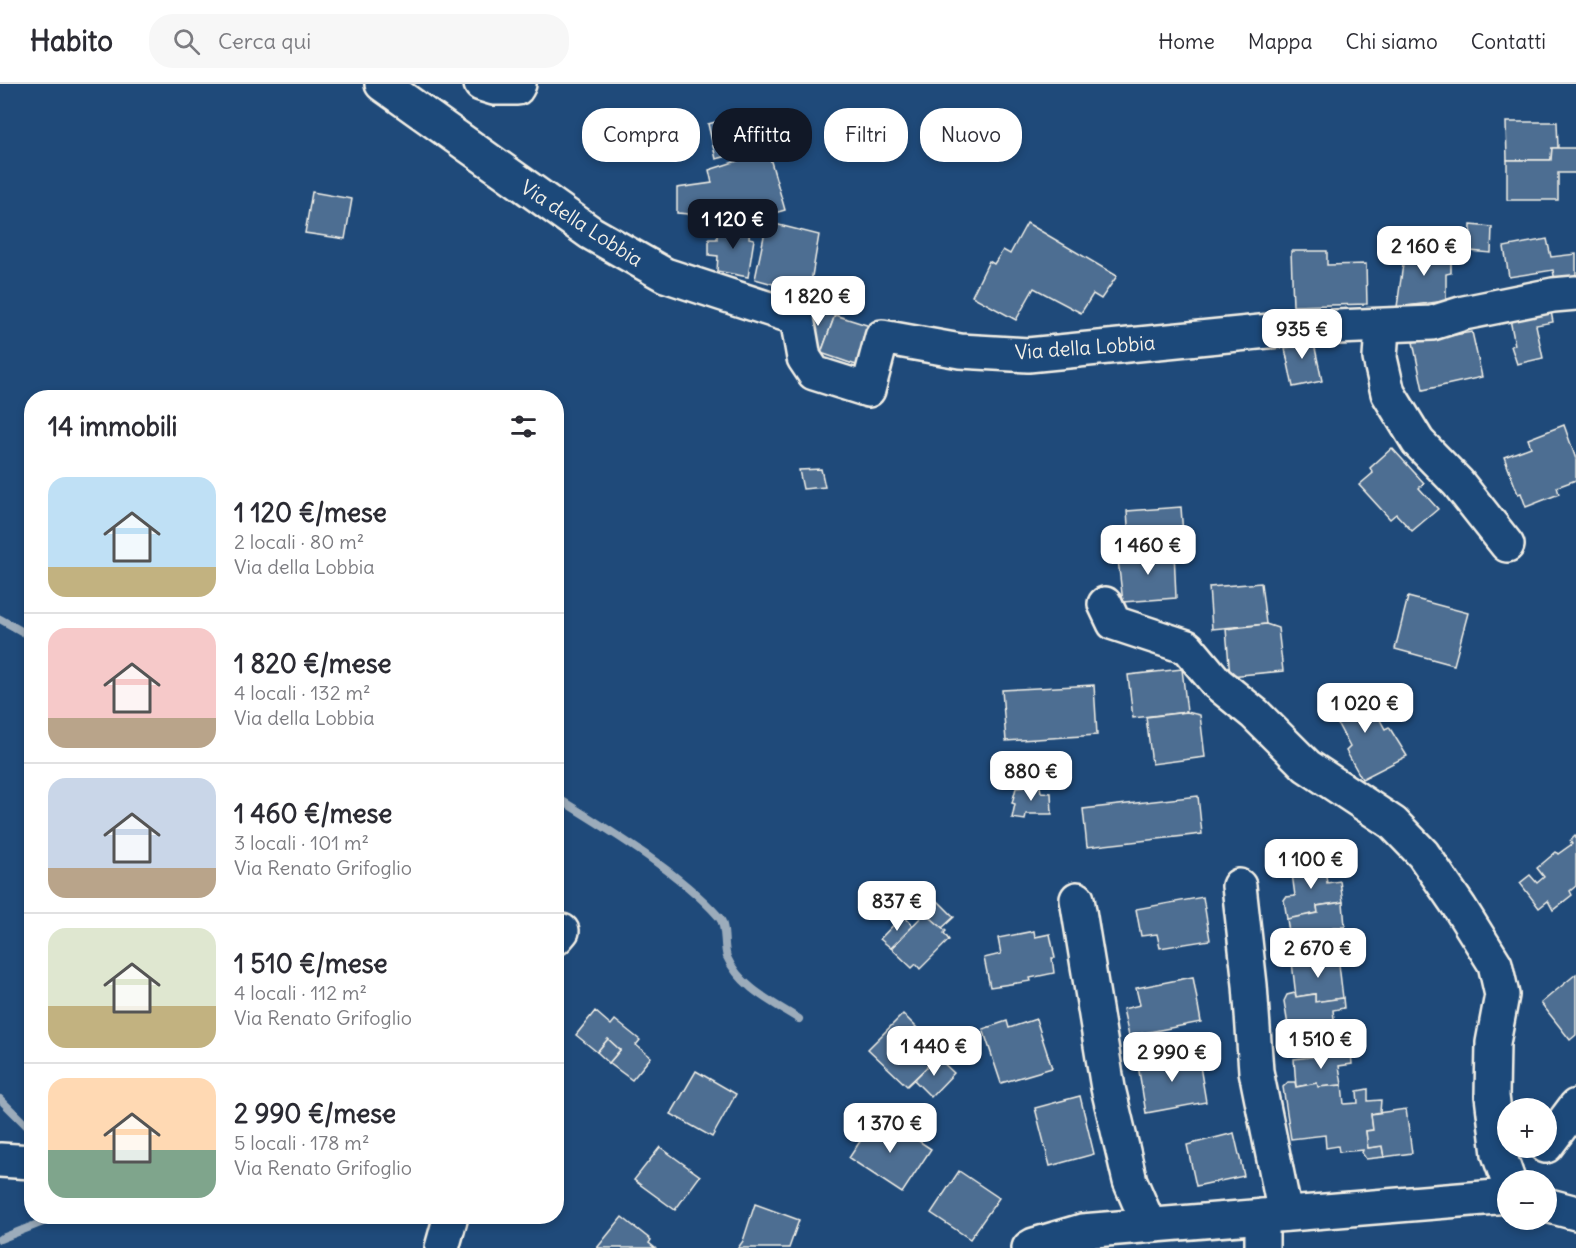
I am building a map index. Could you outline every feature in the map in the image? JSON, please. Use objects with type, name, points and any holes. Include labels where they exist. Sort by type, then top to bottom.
[{"type":"street","name":"Via della Lobbia","points":[[382,84],[591,233],[637,260],[665,275],[796,318],[804,358],[814,373],[868,390],[882,337],[960,351],[1028,355],[1289,329],[1382,327],[1432,323],[1464,313],[1576,292]]},
{"type":"street","points":[[481,84],[494,88],[517,88],[519,84]]},
{"type":"street","points":[[1382,327],[1380,358],[1388,393],[1418,442],[1458,483],[1507,545]]},
{"type":"street","points":[[1105,604],[1114,622],[1187,647],[1216,682],[1255,714],[1307,766],[1393,823],[1423,854],[1495,964],[1502,995],[1493,1043],[1492,1096],[1499,1154],[1505,1170]]},
{"type":"street","points":[[1239,886],[1250,985],[1256,1071],[1273,1215],[1262,1248]]},
{"type":"street","points":[[1077,899],[1108,1088],[1130,1181],[1149,1225]]},
{"type":"street","points":[[1557,1132],[1576,1106]]},
{"type":"street","points":[[0,1160],[24,1162]]},
{"type":"street","points":[[1029,1248],[1082,1231],[1497,1197]]},
{"type":"street","points":[[1557,1208],[1576,1213]]},
{"type":"street","points":[[442,1248],[449,1224]]},
{"type":"building","points":[[1506,122],[1557,122],[1558,148],[1552,148],[1551,160],[1507,160]]},
{"type":"building","points":[[712,123],[712,142],[708,124]]},
{"type":"building","points":[[1552,148],[1576,148],[1576,173],[1558,173],[1558,200],[1507,200],[1507,160],[1551,160]]},
{"type":"building","points":[[734,162],[771,162],[785,210],[751,220],[747,208],[689,218],[689,214],[677,213],[677,188],[712,183],[709,170]]},
{"type":"building","points":[[312,192],[352,199],[345,239],[305,233]]},
{"type":"building","points":[[767,222],[819,235],[809,294],[755,279]]},
{"type":"building","points":[[1027,223],[1117,276],[1101,299],[1093,294],[1081,313],[1034,288],[1016,320],[972,296],[989,261],[994,264],[1003,250],[1010,254]]},
{"type":"building","points":[[1471,225],[1492,227],[1491,253],[1470,251]]},
{"type":"building","points":[[750,227],[749,238],[754,239],[748,277],[717,271],[718,256],[709,255],[709,239],[717,239],[717,228]]},
{"type":"building","points":[[1547,239],[1551,257],[1576,254],[1576,278],[1555,281],[1553,270],[1509,277],[1504,247]]},
{"type":"building","points":[[1405,250],[1451,250],[1451,273],[1446,274],[1446,301],[1397,307]]},
{"type":"building","points":[[1291,251],[1327,251],[1327,265],[1366,264],[1367,304],[1293,306]]},
{"type":"building","points":[[1549,301],[1553,322],[1536,325],[1543,358],[1517,364],[1511,346],[1515,345],[1508,309]]},
{"type":"building","points":[[806,306],[835,315],[821,353],[808,343]]},
{"type":"building","points":[[835,315],[873,327],[859,366],[821,353]]},
{"type":"building","points":[[1472,332],[1482,377],[1423,390],[1413,342]]},
{"type":"building","points":[[1312,334],[1322,381],[1293,387],[1283,339]]},
{"type":"building","points":[[1564,425],[1576,459],[1576,480],[1557,487],[1559,494],[1526,507],[1521,493],[1518,494],[1504,457],[1531,447],[1528,439]]},
{"type":"building","points":[[1392,448],[1424,483],[1419,488],[1438,509],[1412,531],[1396,514],[1390,519],[1359,485],[1373,473],[1370,468]]},
{"type":"building","points":[[821,469],[825,487],[803,489],[799,470]]},
{"type":"building","points":[[1181,507],[1184,549],[1130,554],[1127,511]]},
{"type":"building","points":[[1174,550],[1176,598],[1123,602],[1118,560],[1130,554]]},
{"type":"building","points":[[1261,583],[1266,624],[1212,629],[1209,587]]},
{"type":"building","points":[[1408,597],[1468,613],[1454,665],[1395,649]]},
{"type":"building","points":[[1266,624],[1278,628],[1283,671],[1230,676],[1226,629]]},
{"type":"building","points":[[1182,669],[1187,712],[1133,718],[1128,675]]},
{"type":"building","points":[[1094,685],[1097,735],[1006,741],[1002,690]]},
{"type":"building","points":[[1351,687],[1357,700],[1367,696],[1385,729],[1389,727],[1407,756],[1362,779],[1346,751],[1350,747],[1325,700]]},
{"type":"building","points":[[1187,712],[1200,715],[1205,757],[1152,764],[1146,717]]},
{"type":"building","points":[[1031,784],[1040,786],[1041,792],[1051,793],[1052,814],[1026,814],[1025,820],[1012,818],[1015,804],[1012,803],[1016,788],[1028,787]]},
{"type":"building","points":[[1198,796],[1202,834],[1087,847],[1083,809]]},
{"type":"building","points":[[1576,835],[1576,886],[1570,891],[1572,895],[1553,910],[1548,901],[1539,908],[1520,883],[1530,875],[1537,883],[1544,877],[1537,868],[1556,852],[1558,854],[1572,844],[1570,841]]},
{"type":"building","points":[[1324,861],[1327,883],[1340,881],[1343,902],[1317,906],[1318,913],[1287,919],[1284,900],[1286,897],[1295,896],[1291,866]]},
{"type":"building","points":[[1203,897],[1210,940],[1160,948],[1157,934],[1141,936],[1136,909]]},
{"type":"building","points":[[938,901],[954,917],[942,928],[925,913]]},
{"type":"building","points":[[1343,902],[1345,927],[1333,927],[1336,947],[1292,952],[1287,919],[1318,913],[1317,906]]},
{"type":"building","points":[[925,913],[946,931],[944,933],[949,940],[920,969],[916,964],[912,968],[891,948]]},
{"type":"building","points":[[903,915],[913,926],[891,948],[880,939]]},
{"type":"building","points":[[1034,931],[1035,937],[1050,934],[1055,958],[1052,958],[1054,973],[1030,978],[1031,981],[990,987],[984,958],[1001,954],[998,938]]},
{"type":"building","points":[[1338,956],[1343,998],[1315,1002],[1315,994],[1296,997],[1292,962]]},
{"type":"building","points":[[1576,974],[1576,1035],[1570,1040],[1541,1003]]},
{"type":"building","points":[[1193,977],[1201,1022],[1129,1036],[1123,1009],[1140,1005],[1136,988]]},
{"type":"building","points":[[1295,993],[1296,997],[1315,994],[1315,1002],[1343,998],[1344,1008],[1333,1010],[1337,1045],[1292,1050],[1284,1001],[1287,995]]},
{"type":"building","points":[[595,1011],[611,1025],[615,1020],[640,1040],[636,1045],[651,1057],[632,1080],[609,1063],[620,1050],[608,1039],[597,1052],[576,1035]]},
{"type":"building","points":[[903,1014],[942,1053],[907,1086],[868,1049]]},
{"type":"building","points":[[1036,1019],[1052,1068],[1001,1083],[983,1029],[1007,1021],[1009,1028]]},
{"type":"building","points":[[608,1039],[620,1050],[609,1063],[597,1052]]},
{"type":"building","points":[[1351,1052],[1352,1064],[1339,1066],[1342,1085],[1318,1087],[1317,1083],[1296,1087],[1294,1059]]},
{"type":"building","points":[[1198,1054],[1206,1102],[1146,1113],[1138,1065]]},
{"type":"building","points":[[937,1057],[954,1073],[931,1097],[914,1080]]},
{"type":"building","points":[[696,1071],[736,1094],[712,1137],[671,1114]]},
{"type":"building","points":[[1288,1082],[1295,1082],[1296,1087],[1317,1083],[1318,1087],[1342,1085],[1344,1104],[1358,1103],[1357,1091],[1368,1089],[1368,1101],[1381,1100],[1380,1112],[1371,1114],[1373,1130],[1366,1131],[1368,1148],[1382,1146],[1384,1157],[1366,1159],[1362,1153],[1363,1150],[1339,1152],[1338,1146],[1326,1148],[1325,1135],[1291,1139],[1283,1087]]},
{"type":"building","points":[[1080,1096],[1094,1154],[1050,1166],[1035,1108]]},
{"type":"building","points":[[1406,1109],[1412,1153],[1384,1157],[1382,1146],[1368,1148],[1366,1131],[1373,1130],[1371,1114]]},
{"type":"building","points":[[878,1114],[931,1149],[902,1193],[849,1158]]},
{"type":"building","points":[[1234,1133],[1244,1176],[1196,1186],[1187,1145]]},
{"type":"building","points":[[660,1147],[700,1176],[675,1210],[634,1180]]},
{"type":"building","points":[[959,1171],[999,1198],[970,1239],[931,1213]]},
{"type":"building","points":[[755,1204],[799,1220],[789,1248],[738,1248],[743,1241]]},
{"type":"building","points":[[622,1217],[651,1240],[649,1243],[655,1248],[597,1248]]},
{"type":"waterway","points":[[0,619],[24,632]]},
{"type":"waterway","points":[[564,802],[642,852],[703,900],[721,921],[727,957],[740,977],[758,993],[799,1019]]},
{"type":"waterway","points":[[0,1099],[24,1123]]},
{"type":"waterway","points":[[0,1239],[38,1224]]}]
